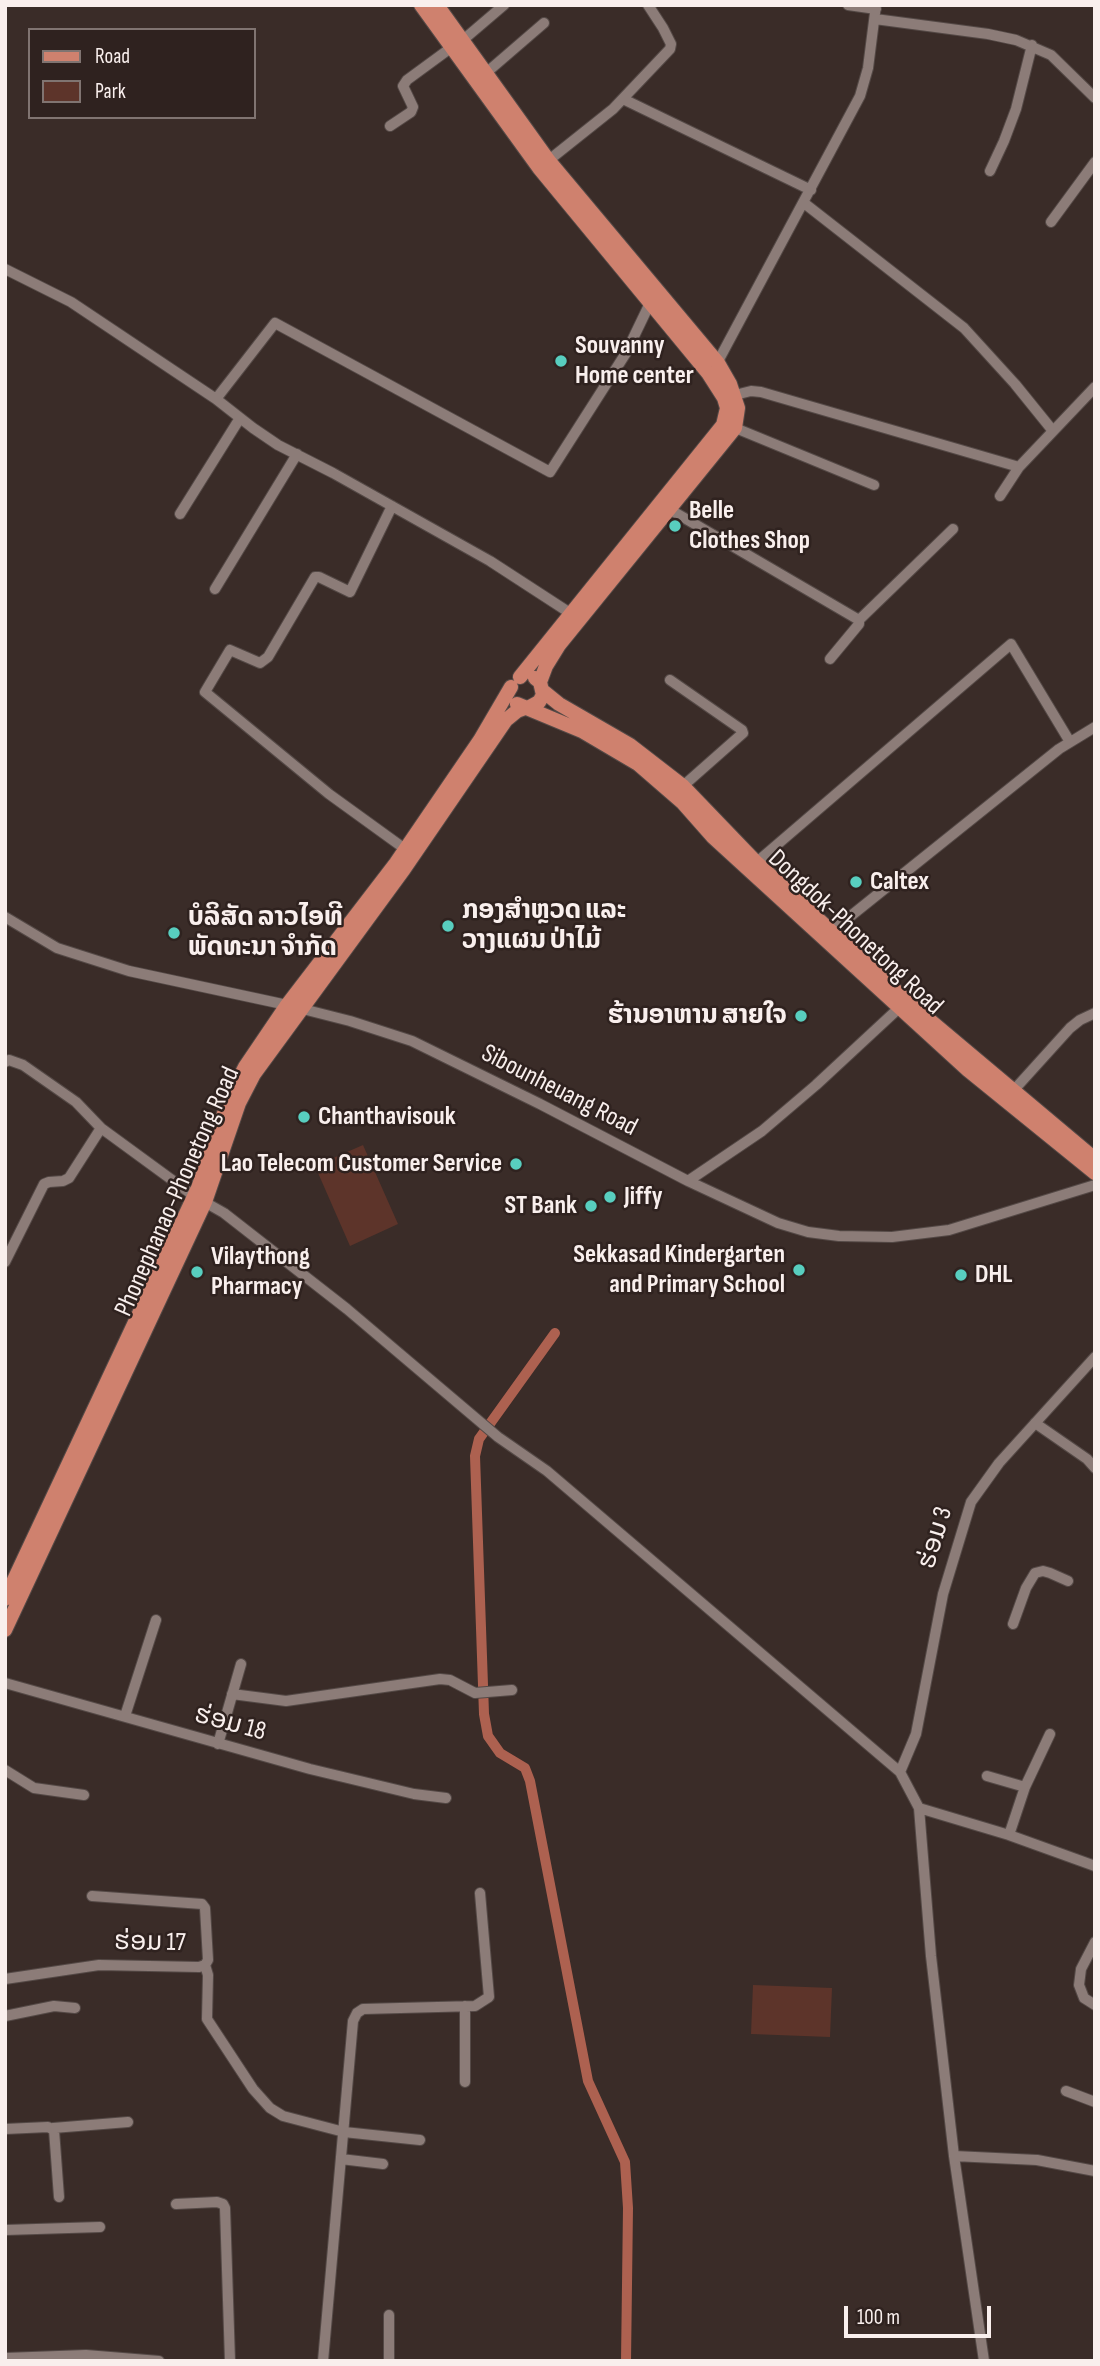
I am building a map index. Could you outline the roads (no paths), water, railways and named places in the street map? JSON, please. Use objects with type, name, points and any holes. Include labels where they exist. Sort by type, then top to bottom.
[{"type":"main road","points":[[421,5],[486,73],[544,164],[735,395],[738,408],[730,425],[669,509],[559,645],[546,666],[539,702],[527,708]]},
{"type":"main road","points":[[437,5],[457,43],[544,164],[651,301],[714,370],[730,425]]},
{"type":"main road","name":"Phonephanao-Phonetong Road","points":[[400,866],[405,849],[480,740],[516,682],[570,613],[730,425]]},
{"type":"main road","points":[[529,676],[586,727],[519,706],[513,699],[516,682],[529,676]]},
{"type":"main road","name":"Phonephanao-Phonetong Road","points":[[5,1630],[199,1199],[230,1096],[245,1067],[294,1007],[510,715],[527,708]]},
{"type":"main road","name":"Dongdok-Phonetong Road","points":[[586,727],[630,745],[683,786],[753,866]]},
{"type":"main road","name":"Dongdok-Phonetong Road","points":[[586,727],[638,764],[683,803],[713,837],[753,866],[828,934],[1095,1159]]},
{"type":"main road","name":"Dongdok-Phonetong Road","points":[[828,934],[900,1008],[1005,1102],[1095,1173]]},
{"type":"main road","name":"Phonephanao-Phonetong Road","points":[[5,1599],[199,1199]]},
{"type":"street","points":[[390,126],[411,112],[413,107],[403,86],[407,80],[504,5]]},
{"type":"street","points":[[544,164],[623,99],[670,49],[667,36],[648,5]]},
{"type":"street","points":[[848,5],[1032,45],[1051,55],[1095,98]]},
{"type":"street","points":[[714,370],[860,96],[869,68],[876,11]]},
{"type":"street","points":[[486,73],[544,23]]},
{"type":"street","points":[[990,171],[1016,109],[1032,45]]},
{"type":"street","points":[[623,99],[811,190]]},
{"type":"street","points":[[1051,222],[1095,162]]},
{"type":"street","points":[[804,202],[964,328],[1053,431]]},
{"type":"street","points":[[5,269],[71,302],[216,399],[278,445],[490,561],[570,613]]},
{"type":"street","points":[[216,399],[275,323],[550,472],[626,354],[651,301]]},
{"type":"street","points":[[1000,496],[1019,467],[1095,387]]},
{"type":"street","points":[[735,395],[751,391],[761,392],[1019,467]]},
{"type":"street","points":[[180,514],[240,418]]},
{"type":"street","points":[[730,425],[874,485]]},
{"type":"street","points":[[215,589],[297,454]]},
{"type":"street","points":[[392,506],[349,592],[315,577],[268,657],[260,663],[230,650],[205,692],[329,794],[405,849]]},
{"type":"street","points":[[669,509],[859,620]]},
{"type":"street","points":[[830,659],[859,624],[859,620],[953,529]]},
{"type":"street","points":[[753,866],[1011,644],[1070,743]]},
{"type":"street","points":[[670,680],[743,733],[683,786]]},
{"type":"street","points":[[828,934],[988,805],[1095,727]]},
{"type":"street","name":"Sibounheuang Road","points":[[5,917],[57,948],[129,971],[294,1007],[412,1041],[540,1104],[634,1155],[778,1223],[808,1233],[892,1237],[949,1230],[1095,1185]]},
{"type":"street","points":[[688,1181],[762,1131],[900,1008]]},
{"type":"street","points":[[1013,1091],[1070,1028],[1095,1013]]},
{"type":"street","points":[[5,1062],[9,1060],[23,1065],[76,1102],[101,1128],[199,1199],[224,1213],[347,1309],[498,1437],[547,1471],[900,1772],[919,1808],[931,1956],[954,2155],[984,2361]]},
{"type":"street","points":[[5,1262],[44,1184],[66,1181],[101,1128]]},
{"type":"street","name":"ຮ່ອມ 3","points":[[900,1772],[916,1734],[943,1594],[971,1502],[999,1463],[1095,1357]]},
{"type":"street","points":[[1035,1423],[1087,1459],[1095,1468]]},
{"type":"street","points":[[1013,1624],[1026,1588],[1035,1573],[1044,1571],[1068,1581]]},
{"type":"street","points":[[125,1716],[156,1620]]},
{"type":"street","points":[[218,1744],[241,1664]]},
{"type":"street","points":[[232,1694],[286,1701],[440,1679],[450,1680],[475,1693],[512,1690]]},
{"type":"street","name":"ຮ່ອມ 18","points":[[5,1683],[218,1744],[403,1792],[446,1798]]},
{"type":"street","points":[[1009,1835],[1025,1787],[1050,1734]]},
{"type":"street","points":[[5,1770],[33,1788],[84,1796]]},
{"type":"street","points":[[986,1776],[1025,1787]]},
{"type":"street","points":[[919,1808],[1009,1835],[1095,1866]]},
{"type":"street","points":[[323,2361],[353,2021],[357,2013],[371,2008],[475,2006],[489,1997],[480,1894]]},
{"type":"street","name":"ຮ່ອມ 17","points":[[5,1979],[99,1965],[199,1967],[208,1961],[205,1908],[202,1904],[92,1896]]},
{"type":"street","points":[[1095,1942],[1082,1969],[1079,1985],[1084,1998],[1095,2005]]},
{"type":"street","points":[[205,1965],[208,1975],[207,2019],[253,2089],[271,2108],[283,2116],[344,2132],[419,2140]]},
{"type":"street","points":[[5,2016],[54,2006],[75,2008]]},
{"type":"street","points":[[465,2006],[465,2082]]},
{"type":"street","points":[[1066,2091],[1095,2102]]},
{"type":"street","points":[[5,2129],[128,2122]]},
{"type":"street","points":[[52,2128],[56,2132],[60,2197]]},
{"type":"street","points":[[954,2155],[1037,2160],[1092,2170],[1095,2158]]},
{"type":"street","points":[[341,2159],[383,2164]]},
{"type":"street","points":[[176,2204],[217,2202],[225,2208],[230,2361]]},
{"type":"street","points":[[5,2230],[100,2227]]},
{"type":"street","points":[[389,2361],[390,2315]]},
{"type":"street","points":[[5,2358],[159,2361]]},
{"type":"waterway","points":[[555,1333],[479,1439],[475,1456],[484,1714],[488,1736],[500,1753],[525,1768],[530,1781],[588,2081],[625,2162],[628,2208],[626,2361]]},
{"type":"place","name":"Souvanny Home center","points":[[561,361]]},
{"type":"place","name":"Belle Clothes Shop","points":[[675,526]]},
{"type":"place","name":"Caltex","points":[[856,882]]},
{"type":"place","name":"ກອງສໍາຫຼວດ ແລະ ວາງແຜນ ປ່າໄມ້","points":[[448,926]]},
{"type":"place","name":"ບໍລິສັດ ລາວໄອທີ ພັດທະນາ ຈຳກັດ","points":[[174,933]]},
{"type":"place","name":"ຮ້ານອາຫານ ສາຍໃຈ","points":[[801,1016]]},
{"type":"place","name":"Chanthavisouk","points":[[304,1117]]},
{"type":"place","name":"Lao Telecom Customer Service","points":[[516,1164]]},
{"type":"place","name":"Jiffy","points":[[610,1197]]},
{"type":"place","name":"ST Bank","points":[[591,1206]]},
{"type":"place","name":"Sekkasad Kindergarten and Primary School","points":[[799,1270]]},
{"type":"place","name":"Vilaythong Pharmacy","points":[[197,1272]]},
{"type":"place","name":"DHL","points":[[961,1275]]}]
